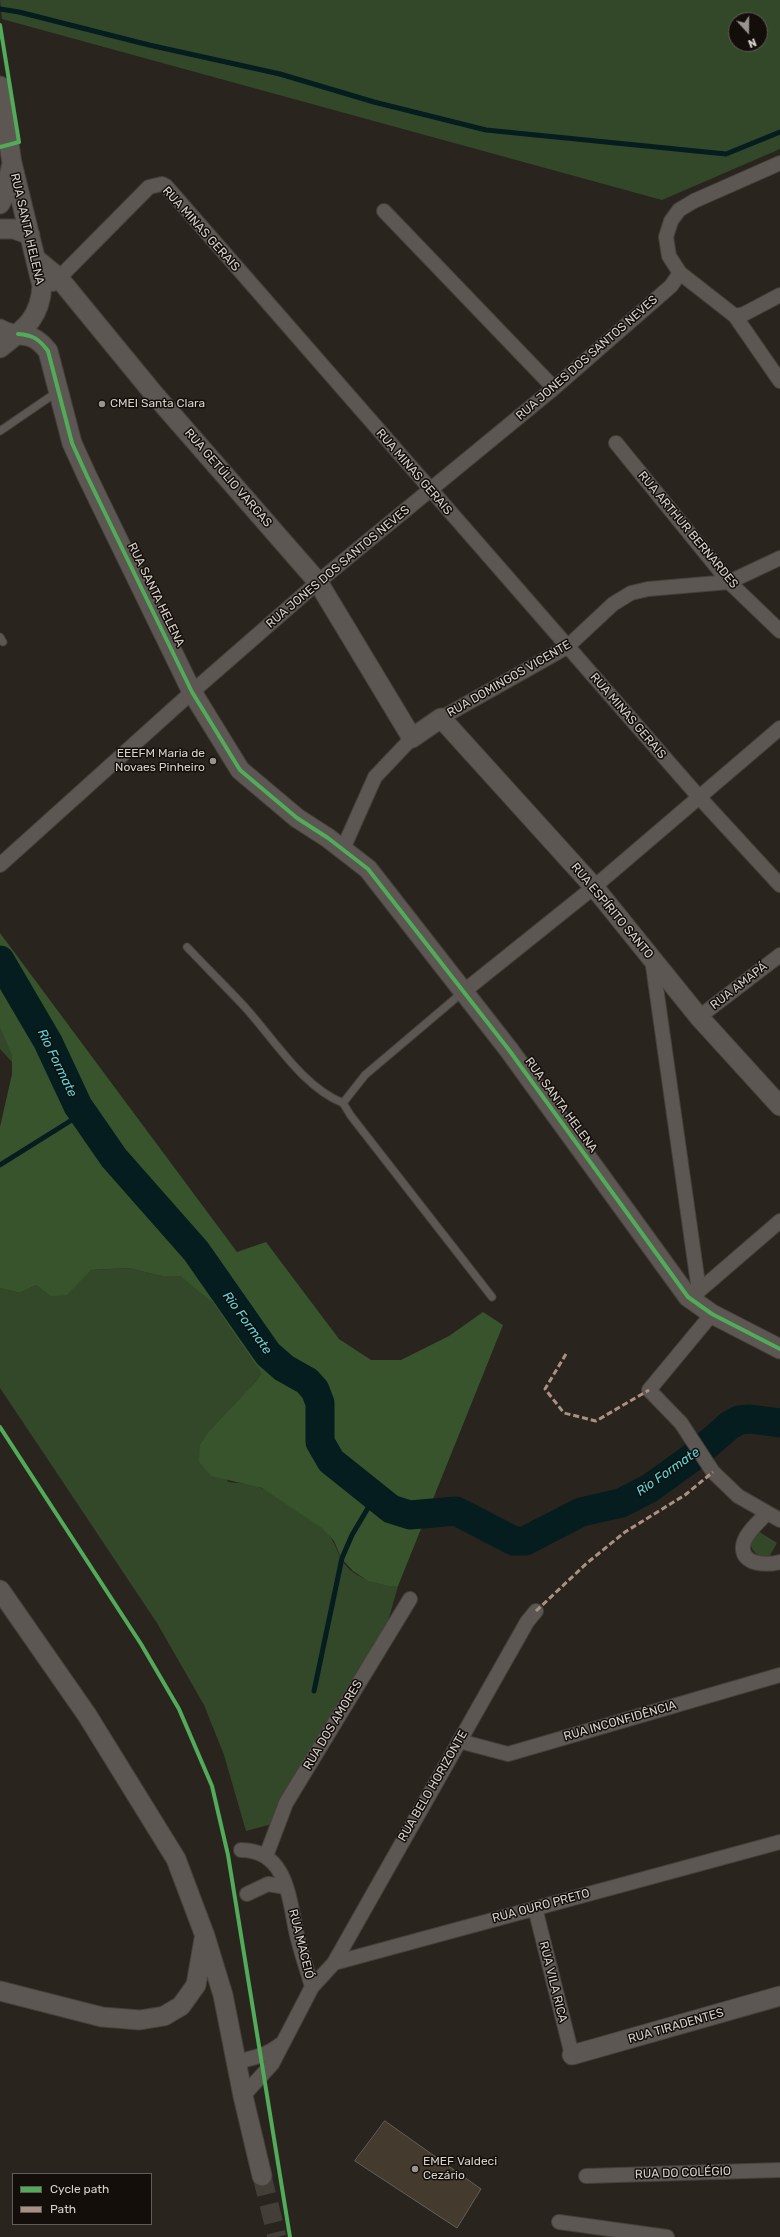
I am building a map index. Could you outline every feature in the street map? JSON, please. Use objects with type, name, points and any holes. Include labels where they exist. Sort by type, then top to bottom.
[{"type":"street","name":"RUA SANTA HELENA","points":[[0,86],[12,163],[42,286],[41,299],[35,316],[28,326],[9,331]]},
{"type":"street","name":"RUA SANTA HELENA","points":[[0,204],[6,192],[12,163]]},
{"type":"street","points":[[780,163],[694,201],[679,210],[671,221],[666,237],[669,256],[680,273],[735,316],[780,381]]},
{"type":"street","name":"RUA MINAS GERAIS","points":[[41,299],[58,277],[149,187],[162,184],[166,186],[567,647],[699,797],[780,885]]},
{"type":"street","points":[[384,211],[554,388]]},
{"type":"street","points":[[0,229],[14,229],[30,235]]},
{"type":"street","name":"RUA GETÚLIO VARGAS","points":[[36,259],[58,277],[154,394],[318,582],[412,738]]},
{"type":"street","name":"RUA JONES DOS SANTOS NEVES","points":[[0,864],[192,692],[318,582],[554,388],[671,286],[680,273]]},
{"type":"street","points":[[735,316],[744,314],[780,295]]},
{"type":"street","name":"RUA SANTA HELENA","points":[[9,331],[30,335],[40,340],[48,351],[72,443],[192,692],[240,770],[297,818],[368,869],[509,1050],[694,1295],[712,1314],[780,1349]]},
{"type":"street","points":[[0,348],[9,331]]},
{"type":"street","name":"RUA ARTHUR BERNARDES","points":[[616,443],[729,582],[780,631]]},
{"type":"street","name":"RUA DOMINGOS VICENTE","points":[[335,844],[374,776],[412,738],[441,718],[567,647],[613,604],[631,593],[648,589],[729,582],[780,558]]},
{"type":"street","name":"RUA ESPÍRITO SANTO","points":[[441,718],[594,887],[699,1017],[780,1106]]},
{"type":"street","points":[[463,992],[594,887],[780,728]]},
{"type":"street","name":"RUA AMAPÁ","points":[[699,1017],[780,955]]},
{"type":"street","points":[[652,958],[695,1279],[694,1295]]},
{"type":"street","points":[[694,1295],[780,1221]]},
{"type":"street","points":[[712,1314],[649,1390],[681,1423],[713,1472],[738,1496],[780,1520]]},
{"type":"street","points":[[767,1513],[748,1534],[743,1546],[745,1555],[752,1561],[764,1565],[780,1562]]},
{"type":"street","points":[[0,1590],[87,1715],[176,1859],[205,1936],[223,1995],[243,2096],[262,2176]]},
{"type":"street","name":"RUA DOS AMORES","points":[[266,1856],[286,1803],[410,1599]]},
{"type":"street","name":"RUA BELO HORIZONTE","points":[[334,1962],[527,1622],[536,1611]]},
{"type":"street","name":"RUA INCONFIDÊNCIA","points":[[459,1741],[508,1754],[780,1674]]},
{"type":"street","name":"RUA OURO PRETO","points":[[334,1962],[780,1842]]},
{"type":"street","points":[[240,1850],[255,1850],[266,1856]]},
{"type":"street","name":"RUA MACEIÓ","points":[[243,2096],[272,2064],[312,1987],[296,1932],[290,1898],[281,1875],[266,1856]]},
{"type":"street","points":[[247,1894],[268,1884],[286,1887]]},
{"type":"street","name":"RUA VILA RICA","points":[[535,1908],[572,2055]]},
{"type":"street","points":[[0,1991],[102,2017],[140,2020],[164,2016],[181,2006],[196,1985],[205,1936]]},
{"type":"street","points":[[312,1987],[334,1962]]},
{"type":"street","name":"RUA TIRADENTES","points":[[572,2055],[780,1996]]},
{"type":"street","name":"RUA MACEIÓ","points":[[236,2062],[266,2054],[283,2042]]},
{"type":"street","name":"RUA DO COLÉGIO","points":[[586,2176],[780,2170]]},
{"type":"street","points":[[559,2222],[667,2237]]},
{"type":"lane","points":[[0,431],[59,390]]},
{"type":"lane","points":[[187,947],[242,1004],[313,1086],[328,1097],[343,1103],[351,1116],[492,1297]]},
{"type":"lane","points":[[343,1103],[365,1075],[463,992]]},
{"type":"green space","points":[[0,0],[780,0],[780,149],[662,200],[2,19]]},
{"type":"green space","points":[[0,933],[237,1252],[266,1242],[339,1339],[371,1360],[401,1360],[449,1336],[483,1312],[503,1325],[398,1586],[388,1586],[368,1581],[353,1571],[341,1558],[334,1541],[322,1528],[262,1488],[211,1476],[199,1462],[200,1445],[210,1430],[257,1380],[261,1373],[212,1302],[180,1276],[162,1276],[128,1268],[91,1270],[67,1295],[50,1296],[36,1285],[20,1293],[0,1288],[0,1127],[12,1074],[12,1056],[0,1028]]},
{"type":"green space","points":[[0,1028],[12,1056],[12,1062],[0,1049]]},
{"type":"green space","points":[[128,1268],[162,1276],[180,1276],[201,1292],[212,1302],[261,1373],[257,1380],[210,1430],[228,1482],[257,1487],[283,1500],[326,1531],[335,1545],[340,1557],[350,1570],[373,1582],[390,1586],[398,1586],[377,1660],[272,1824],[246,1831],[224,1755],[204,1705],[157,1623],[0,1388],[0,1288],[20,1293],[36,1285],[50,1296],[91,1270]]},
{"type":"green space","points":[[758,1531],[777,1543],[769,1557],[757,1554],[750,1544]]},
{"type":"building","name":"EMEF Valdeci Cezário","points":[[385,2121],[481,2189],[457,2228],[355,2161]]},
{"type":"waterway","points":[[0,9],[19,12],[149,45],[280,74],[374,102],[486,130],[726,154],[780,132]]},
{"type":"waterway","name":"Rio Formate","points":[[0,960],[48,1042],[78,1106],[114,1158],[196,1251],[268,1354],[284,1368],[307,1381],[315,1390],[320,1403],[320,1442],[331,1461],[391,1509],[410,1515],[456,1511],[514,1541],[525,1541],[581,1512],[621,1503],[650,1488],[693,1457],[730,1425],[739,1420],[750,1419],[780,1423]]},
{"type":"waterway","points":[[0,1165],[83,1113]]},
{"type":"waterway","points":[[314,1691],[342,1558],[352,1535],[375,1496]]},
{"type":"tunnel","points":[[262,2176],[277,2237]]},
{"type":"marked path","points":[[566,1354],[545,1389],[564,1413],[596,1421],[649,1390]]},
{"type":"marked path","points":[[536,1611],[587,1563],[625,1532],[685,1495],[713,1472]]},
{"type":"cycle path","points":[[0,25],[19,142],[0,147]]},
{"type":"cycle path","points":[[18,334],[28,335],[35,338],[42,343],[48,351],[72,443],[87,476],[192,692],[240,770],[297,818],[328,838],[368,869],[509,1050],[688,1297],[712,1314],[780,1349]]},
{"type":"cycle path","points":[[0,1427],[141,1644],[179,1709],[212,1786],[228,1855],[290,2237]]},
{"type":"place","name":"CMEI Santa Clara","points":[[102,404]]},
{"type":"place","name":"EEEFM Maria de Novaes Pinheiro","points":[[213,761]]},
{"type":"place","name":"EMEF Valdeci Cezário","points":[[415,2169]]}]
